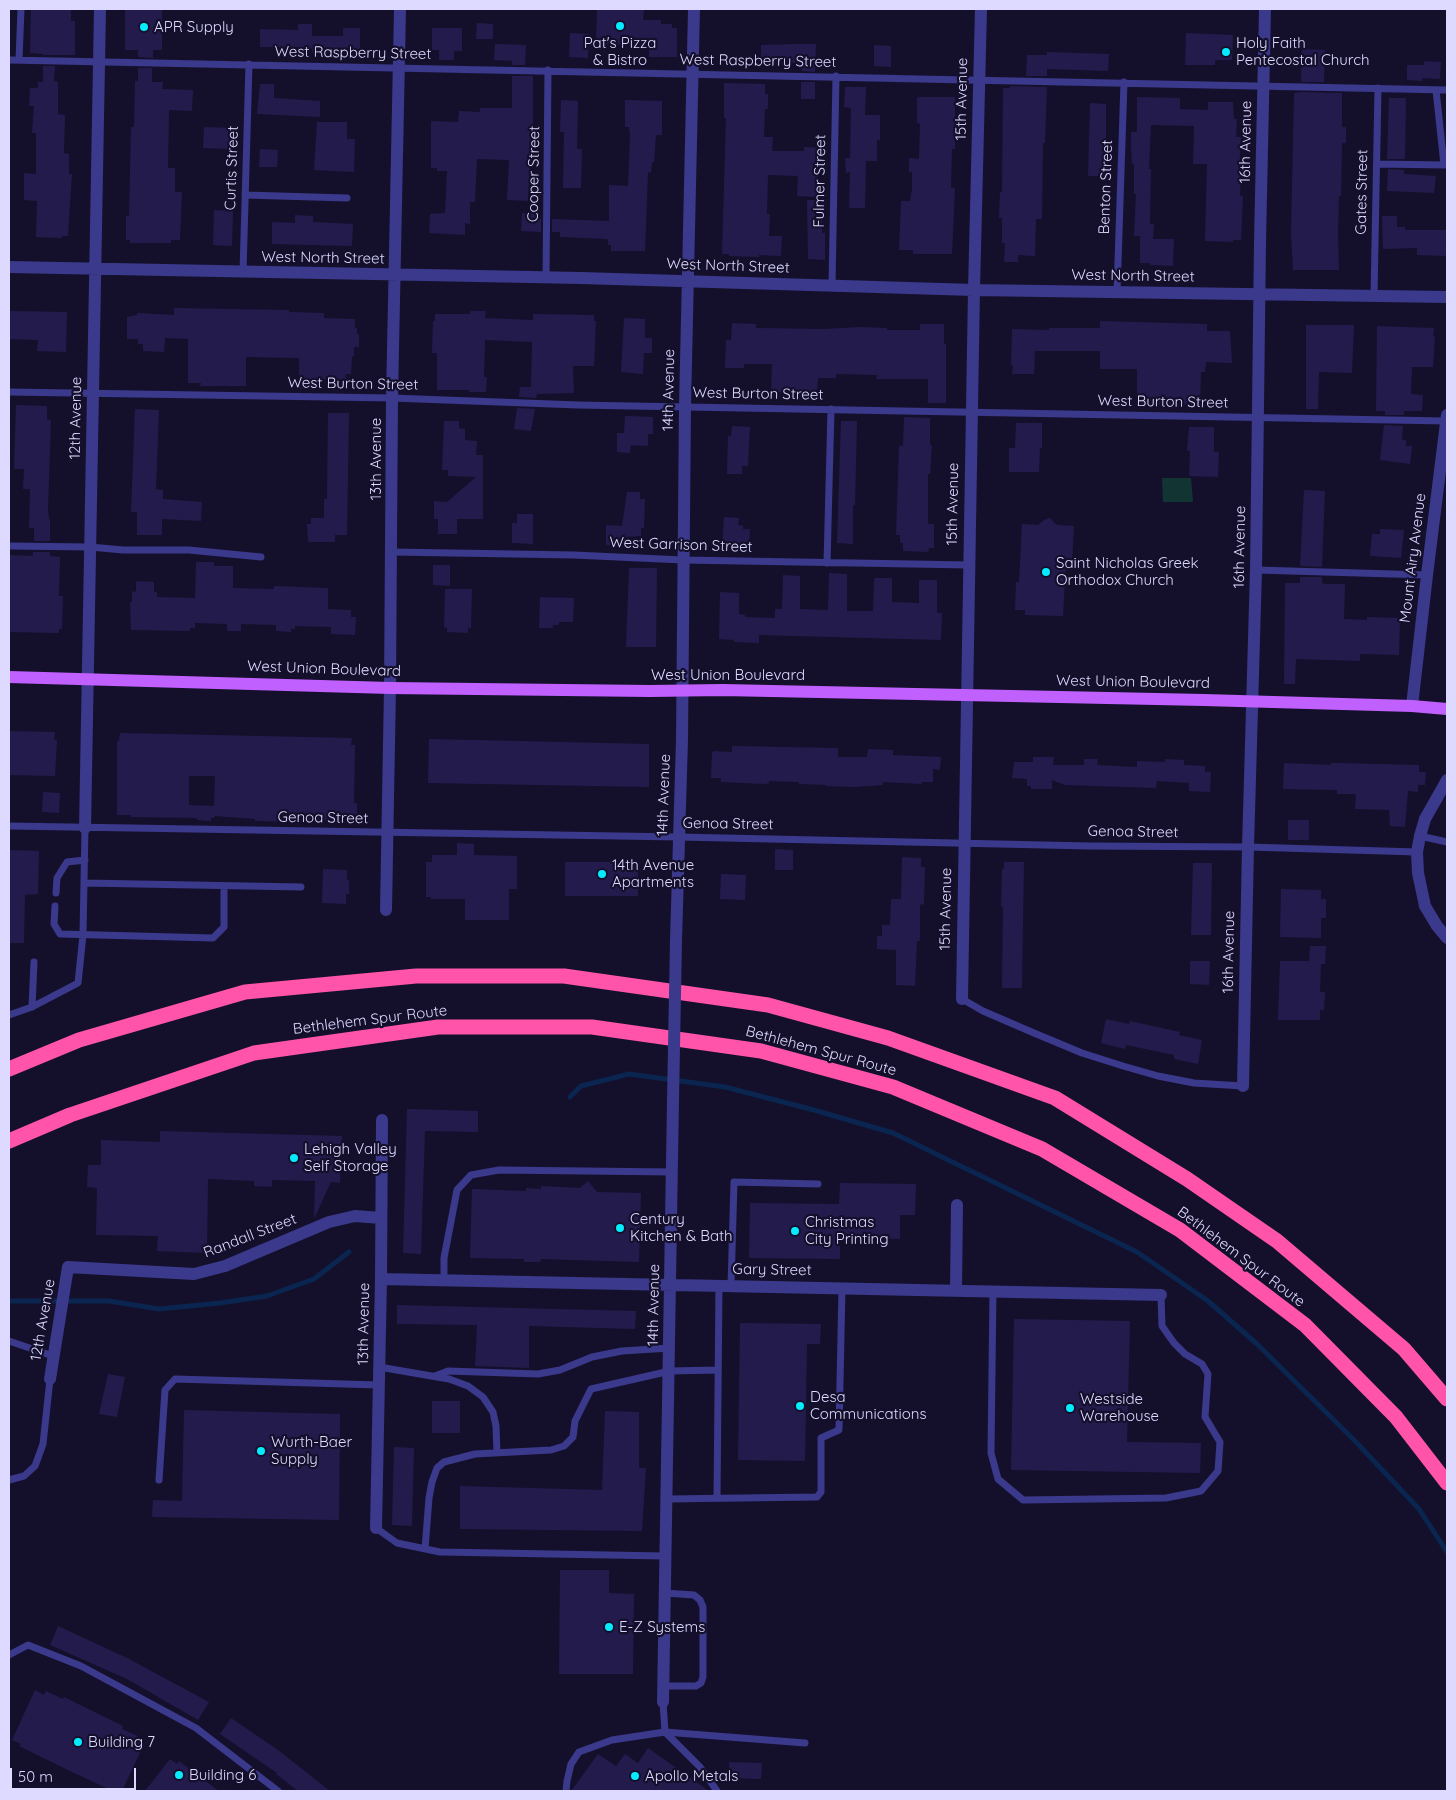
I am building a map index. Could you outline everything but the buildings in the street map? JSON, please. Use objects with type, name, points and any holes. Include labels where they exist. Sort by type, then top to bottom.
[{"type":"highway","name":"Bethlehem Spur Route","points":[[9,1069],[79,1040],[245,992],[416,976],[564,976],[768,1005],[888,1038],[1055,1098],[1187,1179],[1277,1241],[1404,1349],[1447,1398]]},
{"type":"highway","name":"Bethlehem Spur Route","points":[[9,1141],[70,1115],[254,1052],[438,1027],[592,1027],[761,1051],[893,1087],[1042,1149],[1180,1230],[1304,1325],[1396,1416],[1447,1483]]},
{"type":"main road","name":"West Union Boulevard","points":[[9,677],[390,688],[723,690],[1252,701],[1412,706],[1447,709]]},
{"type":"street","name":"12th Avenue","points":[[85,828],[100,9]]},
{"type":"street","name":"13th Avenue","points":[[386,910],[392,552],[392,398],[400,9]]},
{"type":"street","name":"14th Avenue","points":[[663,1702],[682,691],[685,406],[694,9]]},
{"type":"street","name":"15th Avenue","points":[[962,999],[971,412],[981,9]]},
{"type":"street","name":"16th Avenue","points":[[1243,1086],[1256,570],[1265,9]]},
{"type":"street","name":"West North Street","points":[[9,268],[688,281],[974,290],[1447,297]]},
{"type":"street","name":"Mount Airy Avenue","points":[[1412,706],[1447,418]]},
{"type":"street","points":[[1447,780],[1425,819],[1417,852],[1418,873],[1425,906],[1447,938]]},
{"type":"street","name":"13th Avenue","points":[[376,1528],[382,1120]]},
{"type":"street","points":[[956,1290],[957,1205]]},
{"type":"street","name":"Randall Street","points":[[68,1267],[194,1274],[225,1266],[329,1222],[355,1216],[381,1218]]},
{"type":"street","name":"12th Avenue","points":[[50,1379],[68,1267]]},
{"type":"street","name":"Gary Street","points":[[381,1279],[993,1290],[1161,1295]]},
{"type":"lane","points":[[20,60],[21,9]]},
{"type":"lane","name":"West Raspberry Street","points":[[9,60],[99,60],[399,69],[548,70],[1447,90]]},
{"type":"lane","name":"Curtis Street","points":[[243,272],[249,64]]},
{"type":"lane","name":"Cooper Street","points":[[546,278],[548,70]]},
{"type":"lane","name":"Fulmer Street","points":[[832,285],[836,76]]},
{"type":"lane","name":"Benton Street","points":[[1117,292],[1124,82]]},
{"type":"lane","name":"Gates Street","points":[[1374,296],[1378,88]]},
{"type":"lane","points":[[1377,164],[1446,165],[1436,90]]},
{"type":"lane","points":[[245,195],[347,198]]},
{"type":"lane","name":"West Burton Street","points":[[9,392],[392,398],[578,405],[1258,417],[1447,418]]},
{"type":"lane","points":[[827,563],[831,409]]},
{"type":"lane","points":[[9,546],[189,550],[261,557]]},
{"type":"lane","name":"West Garrison Street","points":[[392,552],[969,565]]},
{"type":"lane","points":[[1256,570],[1427,575]]},
{"type":"lane","name":"Genoa Street","points":[[9,826],[679,836],[1417,852]]},
{"type":"lane","points":[[9,1015],[32,1007],[78,983],[83,935],[85,828]]},
{"type":"lane","points":[[1420,836],[1447,842]]},
{"type":"lane","points":[[56,893],[57,878],[67,862],[85,860]]},
{"type":"lane","points":[[84,883],[301,886]]},
{"type":"lane","points":[[55,906],[54,924],[60,934],[213,938],[224,927],[224,886]]},
{"type":"lane","points":[[32,1007],[34,962]]},
{"type":"lane","points":[[962,999],[983,1012],[1082,1053],[1123,1066],[1158,1076],[1194,1082],[1243,1086]]},
{"type":"lane","points":[[444,1280],[444,1258],[457,1190],[471,1175],[499,1170],[672,1172]]},
{"type":"lane","points":[[717,1498],[718,1370],[734,1182],[818,1184]]},
{"type":"lane","points":[[666,1498],[817,1497],[821,1492],[821,1438],[839,1430],[842,1288]]},
{"type":"lane","points":[[993,1290],[992,1453],[998,1480],[1023,1500],[1166,1498],[1201,1491],[1218,1471],[1220,1442],[1206,1417],[1208,1374],[1202,1364],[1185,1354],[1174,1343],[1162,1326],[1161,1295]]},
{"type":"lane","points":[[9,1341],[53,1356]]},
{"type":"lane","points":[[435,1376],[448,1371],[538,1374],[560,1370],[592,1357],[622,1351],[670,1348]]},
{"type":"lane","points":[[379,1366],[449,1379],[468,1386],[482,1397],[494,1412],[497,1453]]},
{"type":"lane","points":[[425,1549],[429,1498],[437,1468],[444,1462],[475,1454],[551,1450],[564,1446],[573,1437],[575,1421],[591,1389],[670,1371],[718,1370]]},
{"type":"lane","points":[[9,1480],[24,1476],[35,1466],[43,1444],[50,1379]]},
{"type":"lane","points":[[159,1480],[165,1390],[175,1379],[379,1385]]},
{"type":"lane","points":[[376,1528],[397,1543],[449,1552],[665,1556]]},
{"type":"lane","points":[[663,1686],[696,1686],[701,1683],[703,1677],[702,1607],[700,1600],[694,1596],[665,1593]]},
{"type":"lane","points":[[9,1656],[28,1645],[81,1666],[196,1728],[278,1791]]},
{"type":"lane","points":[[663,1702],[665,1732],[700,1767],[717,1791]]},
{"type":"lane","points":[[566,1791],[571,1764],[579,1752],[612,1740],[665,1732],[805,1743]]},
{"type":"green space","points":[[1162,478],[1191,478],[1193,502],[1163,502]]},
{"type":"waterway","points":[[570,1097],[581,1086],[629,1074],[725,1087],[814,1110],[893,1133],[1137,1252],[1208,1301],[1257,1344],[1355,1441],[1419,1509],[1447,1552]]},
{"type":"waterway","points":[[9,1301],[109,1301],[159,1309],[220,1303],[267,1296],[314,1279],[349,1252]]},
{"type":"place","name":"Pat's Pizza & Bistro","points":[[620,26]]},
{"type":"place","name":"APR Supply","points":[[144,27]]},
{"type":"place","name":"Holy Faith Pentecostal Church","points":[[1226,52]]},
{"type":"place","name":"Saint Nicholas Greek Orthodox Church","points":[[1046,572]]},
{"type":"place","name":"14th Avenue Apartments","points":[[602,874]]},
{"type":"place","name":"Lehigh Valley Self Storage","points":[[294,1158]]},
{"type":"place","name":"Century Kitchen & Bath","points":[[620,1228]]},
{"type":"place","name":"Christmas City Printing","points":[[795,1231]]},
{"type":"place","name":"Desa Communications","points":[[800,1406]]},
{"type":"place","name":"Westside Warehouse","points":[[1070,1408]]},
{"type":"place","name":"Wurth-Baer Supply","points":[[261,1451]]},
{"type":"place","name":"E-Z Systems","points":[[609,1627]]},
{"type":"place","name":"Building 7","points":[[78,1742]]},
{"type":"place","name":"Building 6","points":[[179,1775]]},
{"type":"place","name":"Apollo Metals","points":[[635,1776]]}]
